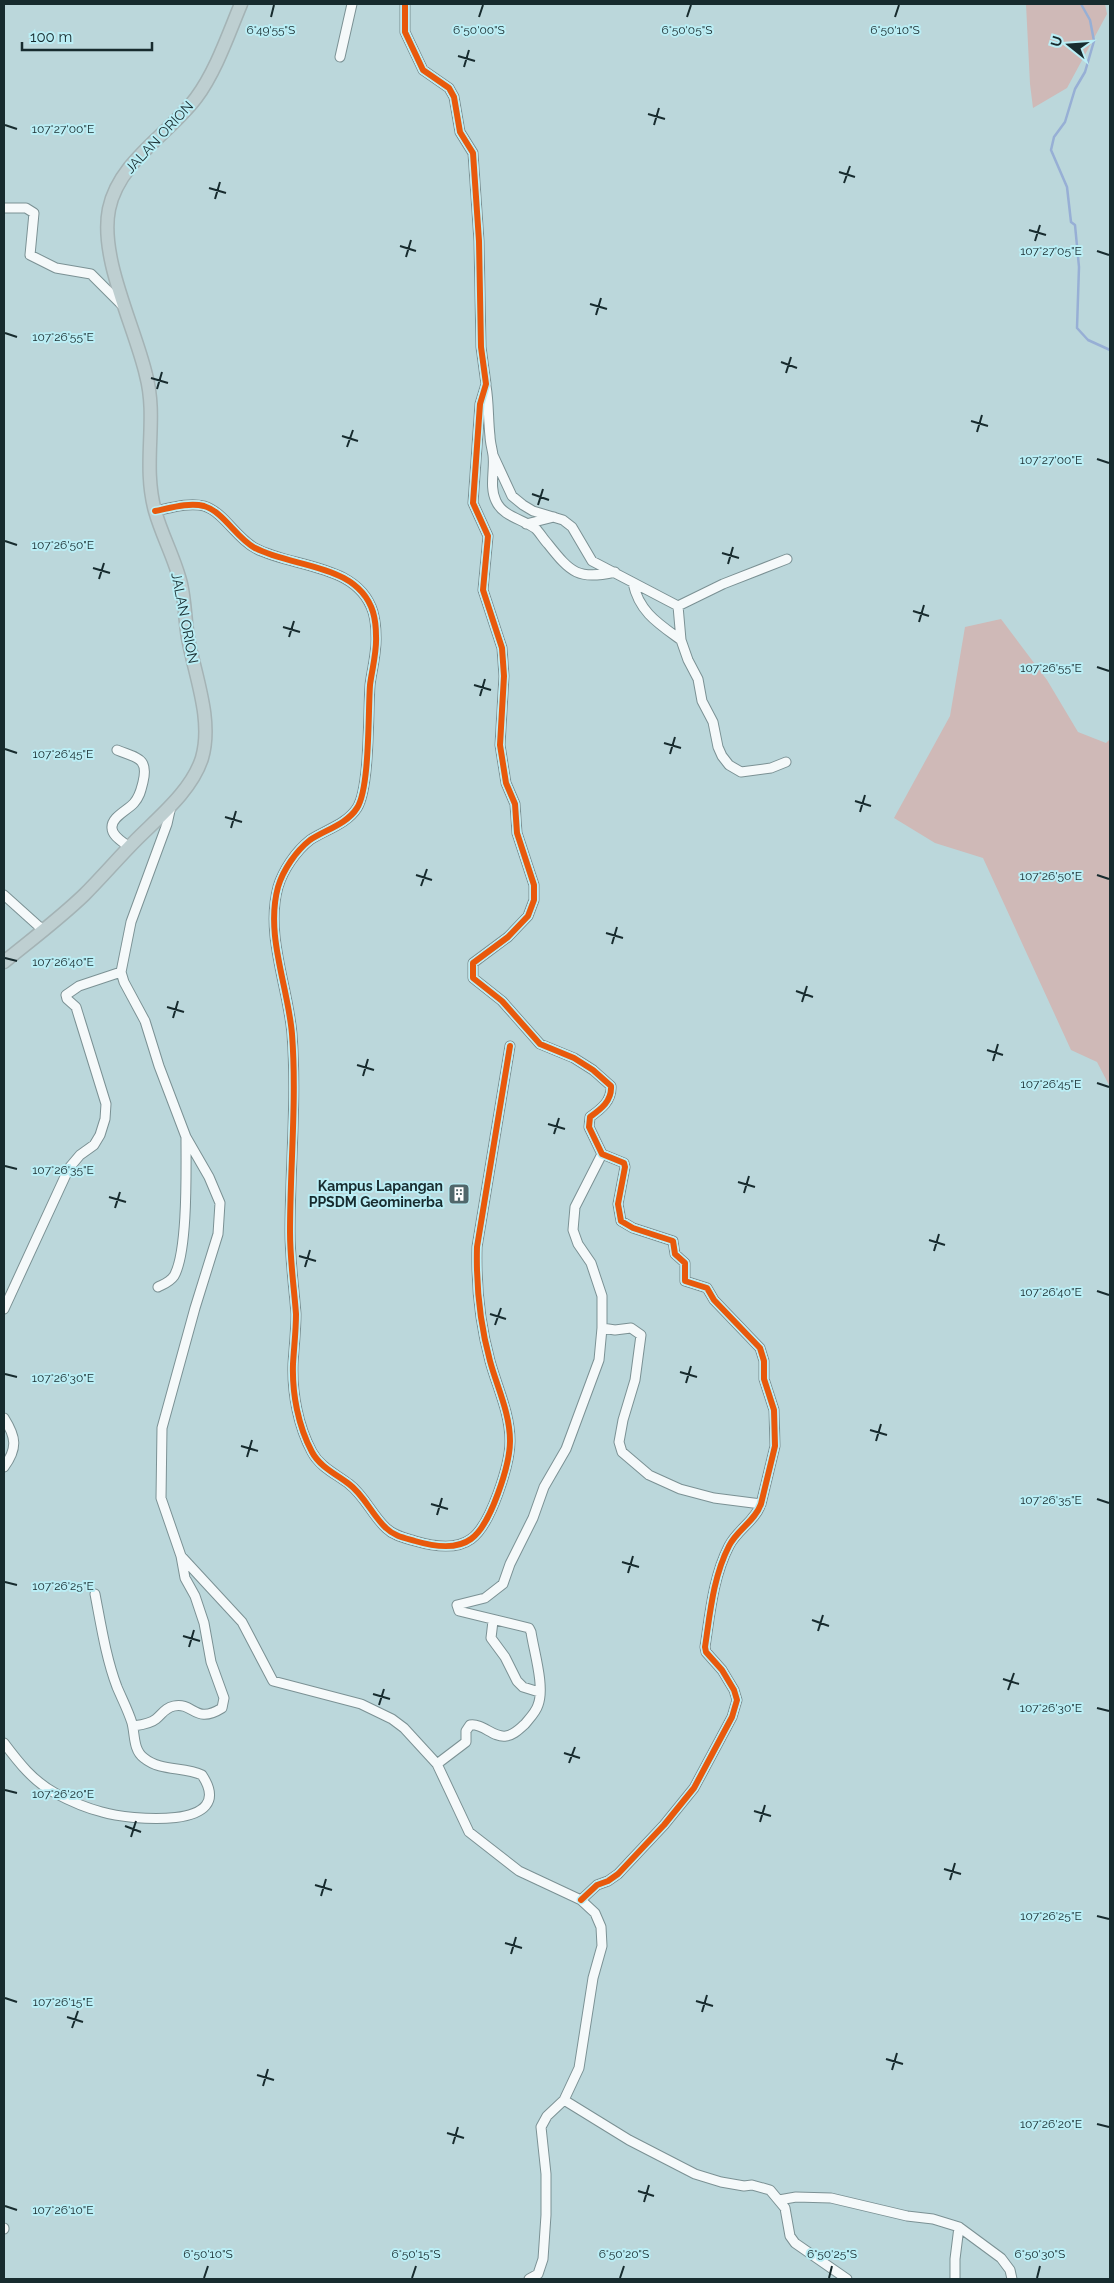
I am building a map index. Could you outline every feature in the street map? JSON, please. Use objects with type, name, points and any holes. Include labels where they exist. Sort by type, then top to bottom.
[{"type":"highway","name":"JALAN ORION","points":[[4,962],[44,931],[83,896],[172,804],[186,786],[202,757],[205,722],[188,638],[181,583],[155,511],[149,482],[151,394],[108,244],[109,209],[121,178],[132,163],[182,115],[204,87],[241,4]]},
{"type":"street","points":[[340,57],[352,4]]},
{"type":"street","points":[[406,4],[405,32],[423,70],[449,88],[454,98],[460,132],[473,153],[477,192],[481,347],[490,404],[490,436],[493,455],[493,490],[495,500],[501,508],[536,529],[569,568],[581,574],[594,577],[615,572]]},
{"type":"street","points":[[4,208],[26,208],[34,213],[30,255],[56,268],[91,274],[125,308]]},
{"type":"street","points":[[486,384],[480,404],[473,503],[488,536],[483,590],[502,648],[504,676],[500,745],[506,783],[515,804],[517,834],[532,874],[534,900],[528,916],[520,926],[473,963],[471,972],[477,984],[502,1001],[540,1044],[574,1058],[593,1070],[611,1086],[612,1091],[605,1105],[590,1116],[589,1127],[602,1154],[624,1163],[625,1167],[618,1204],[620,1221],[633,1228],[673,1242],[675,1254],[685,1262],[685,1281],[707,1288],[714,1300],[760,1348],[764,1361],[764,1378],[774,1410],[775,1446],[761,1504],[758,1513],[729,1546],[714,1590],[705,1648],[734,1690],[737,1700],[732,1717],[694,1788],[664,1826],[618,1874],[597,1885],[580,1900]]},
{"type":"street","points":[[493,455],[512,496],[533,510],[563,520],[572,527],[592,561],[678,606]]},
{"type":"street","points":[[155,511],[189,505],[206,506],[256,548],[275,556],[306,563],[356,584],[367,597],[374,614],[376,640],[370,683],[364,784],[358,807],[329,830],[308,841],[288,864],[279,882],[275,900],[274,930],[292,1029],[294,1073],[290,1228],[290,1266],[296,1316],[293,1367],[294,1396],[312,1454],[325,1468],[352,1486],[386,1528],[396,1535],[431,1546],[458,1544],[471,1539],[480,1530],[506,1474],[510,1441],[509,1434],[500,1389],[488,1351],[480,1314],[476,1275],[477,1246],[510,1046]]},
{"type":"street","points":[[526,524],[554,517]]},
{"type":"street","points":[[678,606],[723,584],[787,559]]},
{"type":"street","points":[[633,584],[638,602],[644,610],[681,640]]},
{"type":"street","points":[[678,606],[681,640],[688,660],[698,679],[702,701],[713,722],[718,747],[722,756],[730,765],[741,772],[771,768],[786,762]]},
{"type":"street","points":[[116,750],[142,760],[145,765],[146,773],[140,794],[133,805],[113,821],[111,829],[115,836],[129,847]]},
{"type":"street","points":[[133,1726],[155,1720],[165,1709],[175,1706],[184,1705],[203,1715],[214,1713],[222,1708],[224,1698],[211,1662],[204,1623],[195,1596],[185,1578],[181,1556],[161,1498],[162,1428],[195,1308],[218,1234],[220,1203],[209,1177],[186,1137],[159,1066],[145,1021],[120,972],[131,922],[167,824],[172,804]]},
{"type":"street","points":[[4,896],[44,931]]},
{"type":"street","points":[[4,1309],[69,1168],[80,1154],[94,1145],[105,1119],[106,1104],[92,1056],[76,1007],[67,999],[66,995],[79,986],[120,972]]},
{"type":"street","points":[[158,1287],[173,1278],[181,1250],[186,1137]]},
{"type":"street","points":[[437,1764],[466,1742],[466,1731],[470,1724],[477,1724],[502,1737],[515,1733],[529,1720],[538,1705],[538,1673],[528,1628],[460,1612],[457,1605],[485,1598],[503,1584],[510,1564],[533,1518],[544,1487],[566,1450],[599,1360],[602,1296],[591,1263],[578,1244],[573,1230],[575,1207],[602,1154]]},
{"type":"street","points":[[602,1328],[615,1330],[632,1328],[641,1335],[634,1380],[619,1442],[622,1452],[649,1475],[680,1489],[714,1498],[761,1504]]},
{"type":"street","points":[[4,1418],[13,1433],[14,1447],[11,1457],[4,1467]]},
{"type":"street","points":[[181,1556],[242,1622],[273,1681],[313,1690],[374,1709],[404,1728],[437,1764],[468,1832],[519,1871],[580,1900],[595,1914],[601,1927],[602,1946],[593,1978],[578,2068],[564,2100],[547,2116],[541,2127],[546,2174],[543,2259],[538,2274],[529,2279]]},
{"type":"street","points":[[4,1743],[22,1767],[40,1783],[55,1793],[103,1813],[146,1819],[182,1816],[204,1810],[210,1797],[202,1775],[189,1771],[172,1770],[144,1758],[136,1748],[133,1726],[117,1687],[107,1653],[95,1594]]},
{"type":"street","points":[[493,1621],[491,1638],[505,1657],[517,1681],[523,1687],[539,1692]]},
{"type":"street","points":[[564,2100],[629,2140],[695,2174],[722,2182],[744,2186],[752,2185],[770,2190],[785,2208],[790,2236],[795,2243],[847,2279]]},
{"type":"street","points":[[779,2200],[822,2198],[848,2200],[907,2216],[933,2219],[959,2227],[1000,2258],[1010,2270],[1012,2279]]},
{"type":"street","points":[[955,2279],[954,2259],[959,2227]]},
{"type":"shaded area","points":[[1026,4],[1105,4],[1107,14],[1067,88],[1033,108],[1030,84]]},
{"type":"shaded area","points":[[1001,619],[1047,680],[1078,732],[1106,743],[1110,739],[1110,1087],[1097,1062],[1071,1050],[983,858],[935,843],[894,818],[950,716],[965,627]]},
{"type":"waterway","points":[[1081,4],[1090,20],[1094,41],[1085,72],[1075,89],[1065,122],[1054,137],[1051,150],[1067,187],[1071,222],[1075,225],[1079,267],[1077,328],[1088,340],[1110,350]]},
{"type":"cycle path","points":[[405,4],[405,32],[423,70],[449,88],[454,97],[460,132],[473,153],[479,241],[481,347],[486,384],[480,404],[473,503],[488,536],[483,590],[502,648],[504,676],[500,745],[506,783],[515,804],[517,833],[534,885],[534,900],[528,916],[508,937],[473,963],[473,978],[502,1001],[540,1044],[574,1058],[593,1070],[611,1086],[608,1100],[602,1108],[590,1117],[589,1127],[602,1154],[624,1163],[625,1167],[618,1204],[621,1221],[633,1228],[673,1241],[675,1254],[685,1263],[685,1281],[707,1288],[714,1300],[760,1348],[764,1361],[764,1379],[774,1410],[775,1446],[761,1504],[755,1515],[732,1540],[719,1570],[705,1647],[706,1652],[722,1670],[734,1690],[737,1700],[732,1717],[694,1788],[664,1825],[618,1874],[608,1881],[597,1885],[581,1900]]},
{"type":"cycle path","points":[[155,511],[192,505],[211,509],[224,519],[248,544],[255,548],[339,575],[353,584],[365,596],[373,612],[376,627],[376,648],[370,685],[368,749],[361,798],[353,814],[310,840],[295,855],[280,881],[275,905],[276,942],[290,1016],[293,1059],[294,1108],[290,1232],[296,1314],[293,1364],[294,1386],[297,1409],[303,1431],[312,1452],[319,1462],[354,1489],[389,1531],[404,1538],[429,1544],[458,1545],[471,1539],[478,1532],[492,1508],[507,1464],[510,1441],[508,1420],[490,1361],[484,1333],[479,1304],[477,1247],[510,1046]]},
{"type":"place","name":"Kampus Lapangan PPSDM Geominerba","points":[[459,1194]]}]
